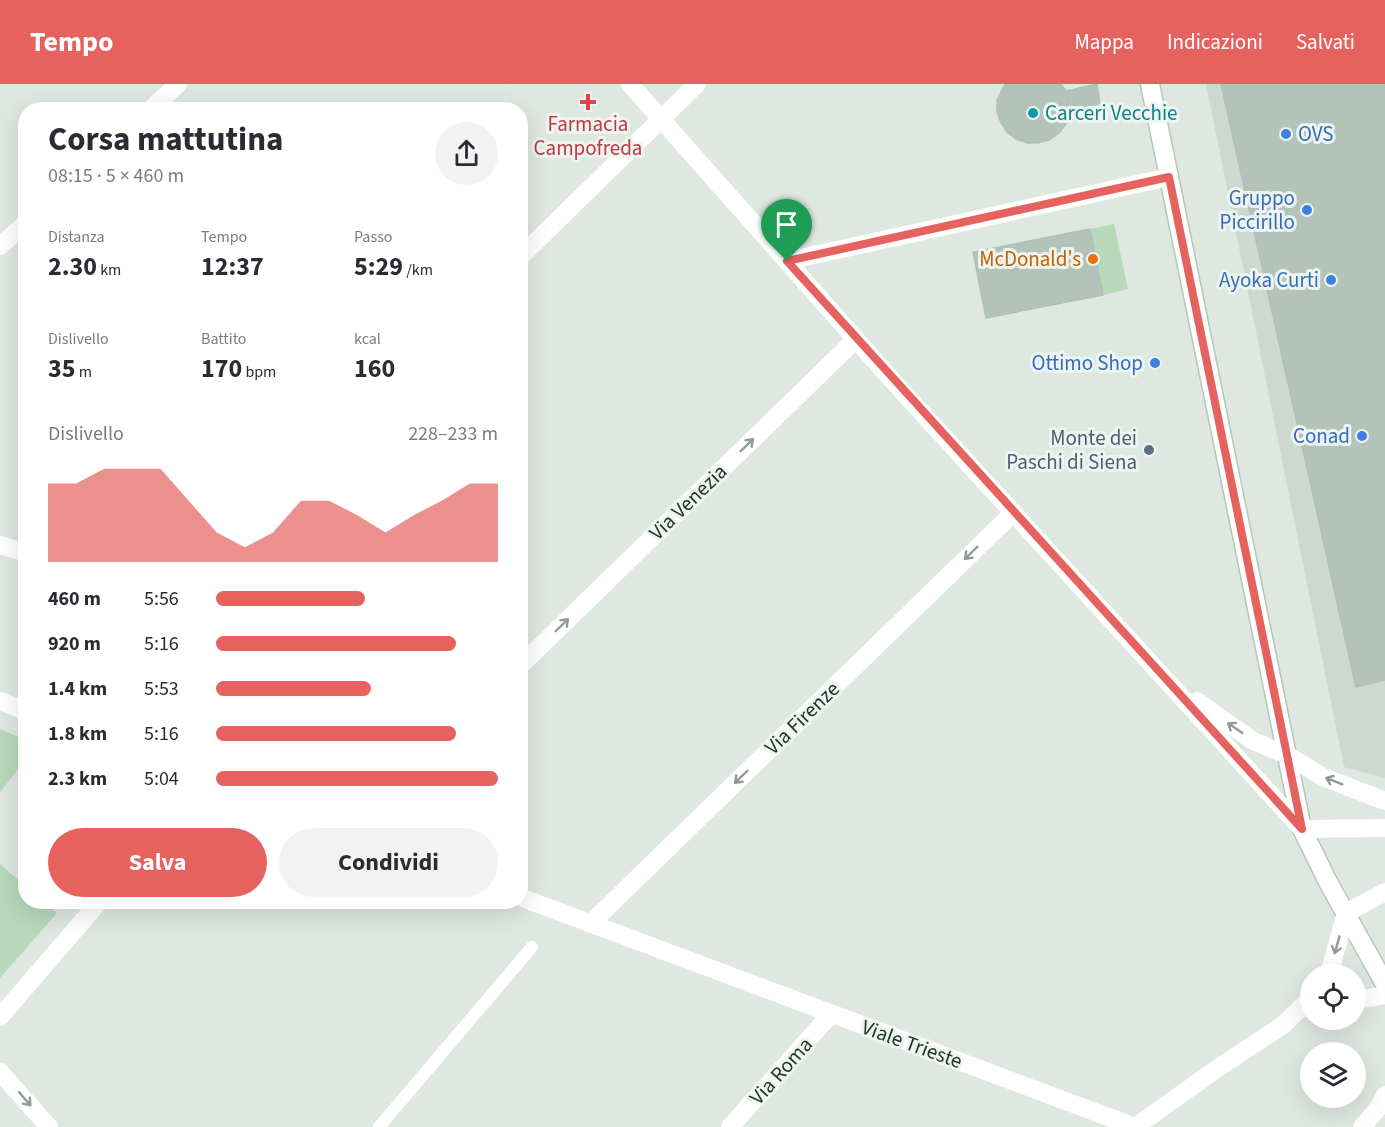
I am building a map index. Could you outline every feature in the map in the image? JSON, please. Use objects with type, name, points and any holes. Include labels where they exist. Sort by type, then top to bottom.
[{"type":"street","points":[[630,84],[856,339],[1302,829],[1385,984]]},
{"type":"street","points":[[528,249],[698,84]]},
{"type":"street","points":[[1150,84],[1302,829]]},
{"type":"street","points":[[157,102],[170,87]]},
{"type":"street","points":[[787,261],[1169,177]]},
{"type":"street","points":[[0,246],[18,230]]},
{"type":"street","name":"Via Venezia","points":[[528,658],[856,339]]},
{"type":"street","name":"Via Firenze","points":[[590,924],[1013,513]]},
{"type":"street","points":[[0,545],[18,550]]},
{"type":"street","points":[[1157,671],[1253,741],[1287,755],[1323,777],[1385,801]]},
{"type":"street","points":[[0,701],[18,708]]},
{"type":"street","points":[[1302,829],[1385,828]]},
{"type":"street","points":[[1332,964],[1346,913],[1385,892]]},
{"type":"street","name":"Viale Trieste","points":[[528,900],[1135,1127],[1283,1025],[1300,1009]]},
{"type":"street","points":[[0,1017],[93,909]]},
{"type":"street","points":[[1366,998],[1385,995]]},
{"type":"street","name":"Via Roma","points":[[730,1127],[831,1014]]},
{"type":"street","name":"Viale Trieste","points":[[1283,1025],[1300,1018]]},
{"type":"street","points":[[0,1072],[49,1127]]},
{"type":"street","points":[[1362,1127],[1383,1102]]},
{"type":"lane","points":[[379,1127],[532,946]]},
{"type":"shaded area","points":[[1206,84],[1385,84],[1385,778],[1344,767]]},
{"type":"green space","points":[[1114,224],[1128,289],[1103,295],[1090,229]]},
{"type":"green space","points":[[0,729],[18,737],[18,770],[0,792]]},
{"type":"green space","points":[[0,864],[18,880],[18,909],[52,909],[57,913],[0,978]]},
{"type":"building","name":"Carceri Vecchie","points":[[1005,84],[1061,84],[1066,91],[1069,113],[1066,124],[1049,140],[1027,143],[1016,139],[1007,132],[997,112],[997,100]]},
{"type":"building","points":[[1097,84],[1100,104],[1069,109],[1066,91]]},
{"type":"building","points":[[1221,84],[1385,84],[1385,680],[1356,687]]},
{"type":"building","points":[[1090,229],[1103,295],[986,318],[973,252]]},
{"type":"place","name":"Farmacia Campofreda","points":[[588,102]]},
{"type":"place","name":"Carceri Vecchie","points":[[1033,113]]},
{"type":"place","name":"OVS","points":[[1286,134]]},
{"type":"place","name":"Gruppo Piccirillo","points":[[1307,210]]},
{"type":"place","name":"McDonald's","points":[[1093,259]]},
{"type":"place","name":"Ayoka Curti","points":[[1331,280]]},
{"type":"place","name":"Ottimo Shop","points":[[1155,363]]},
{"type":"place","name":"Conad","points":[[1362,436]]},
{"type":"place","name":"Monte dei Paschi di Siena","points":[[1149,450]]},
{"type":"route","points":[[1169,177],[1302,829],[892,380],[787,261],[1169,177]]}]
